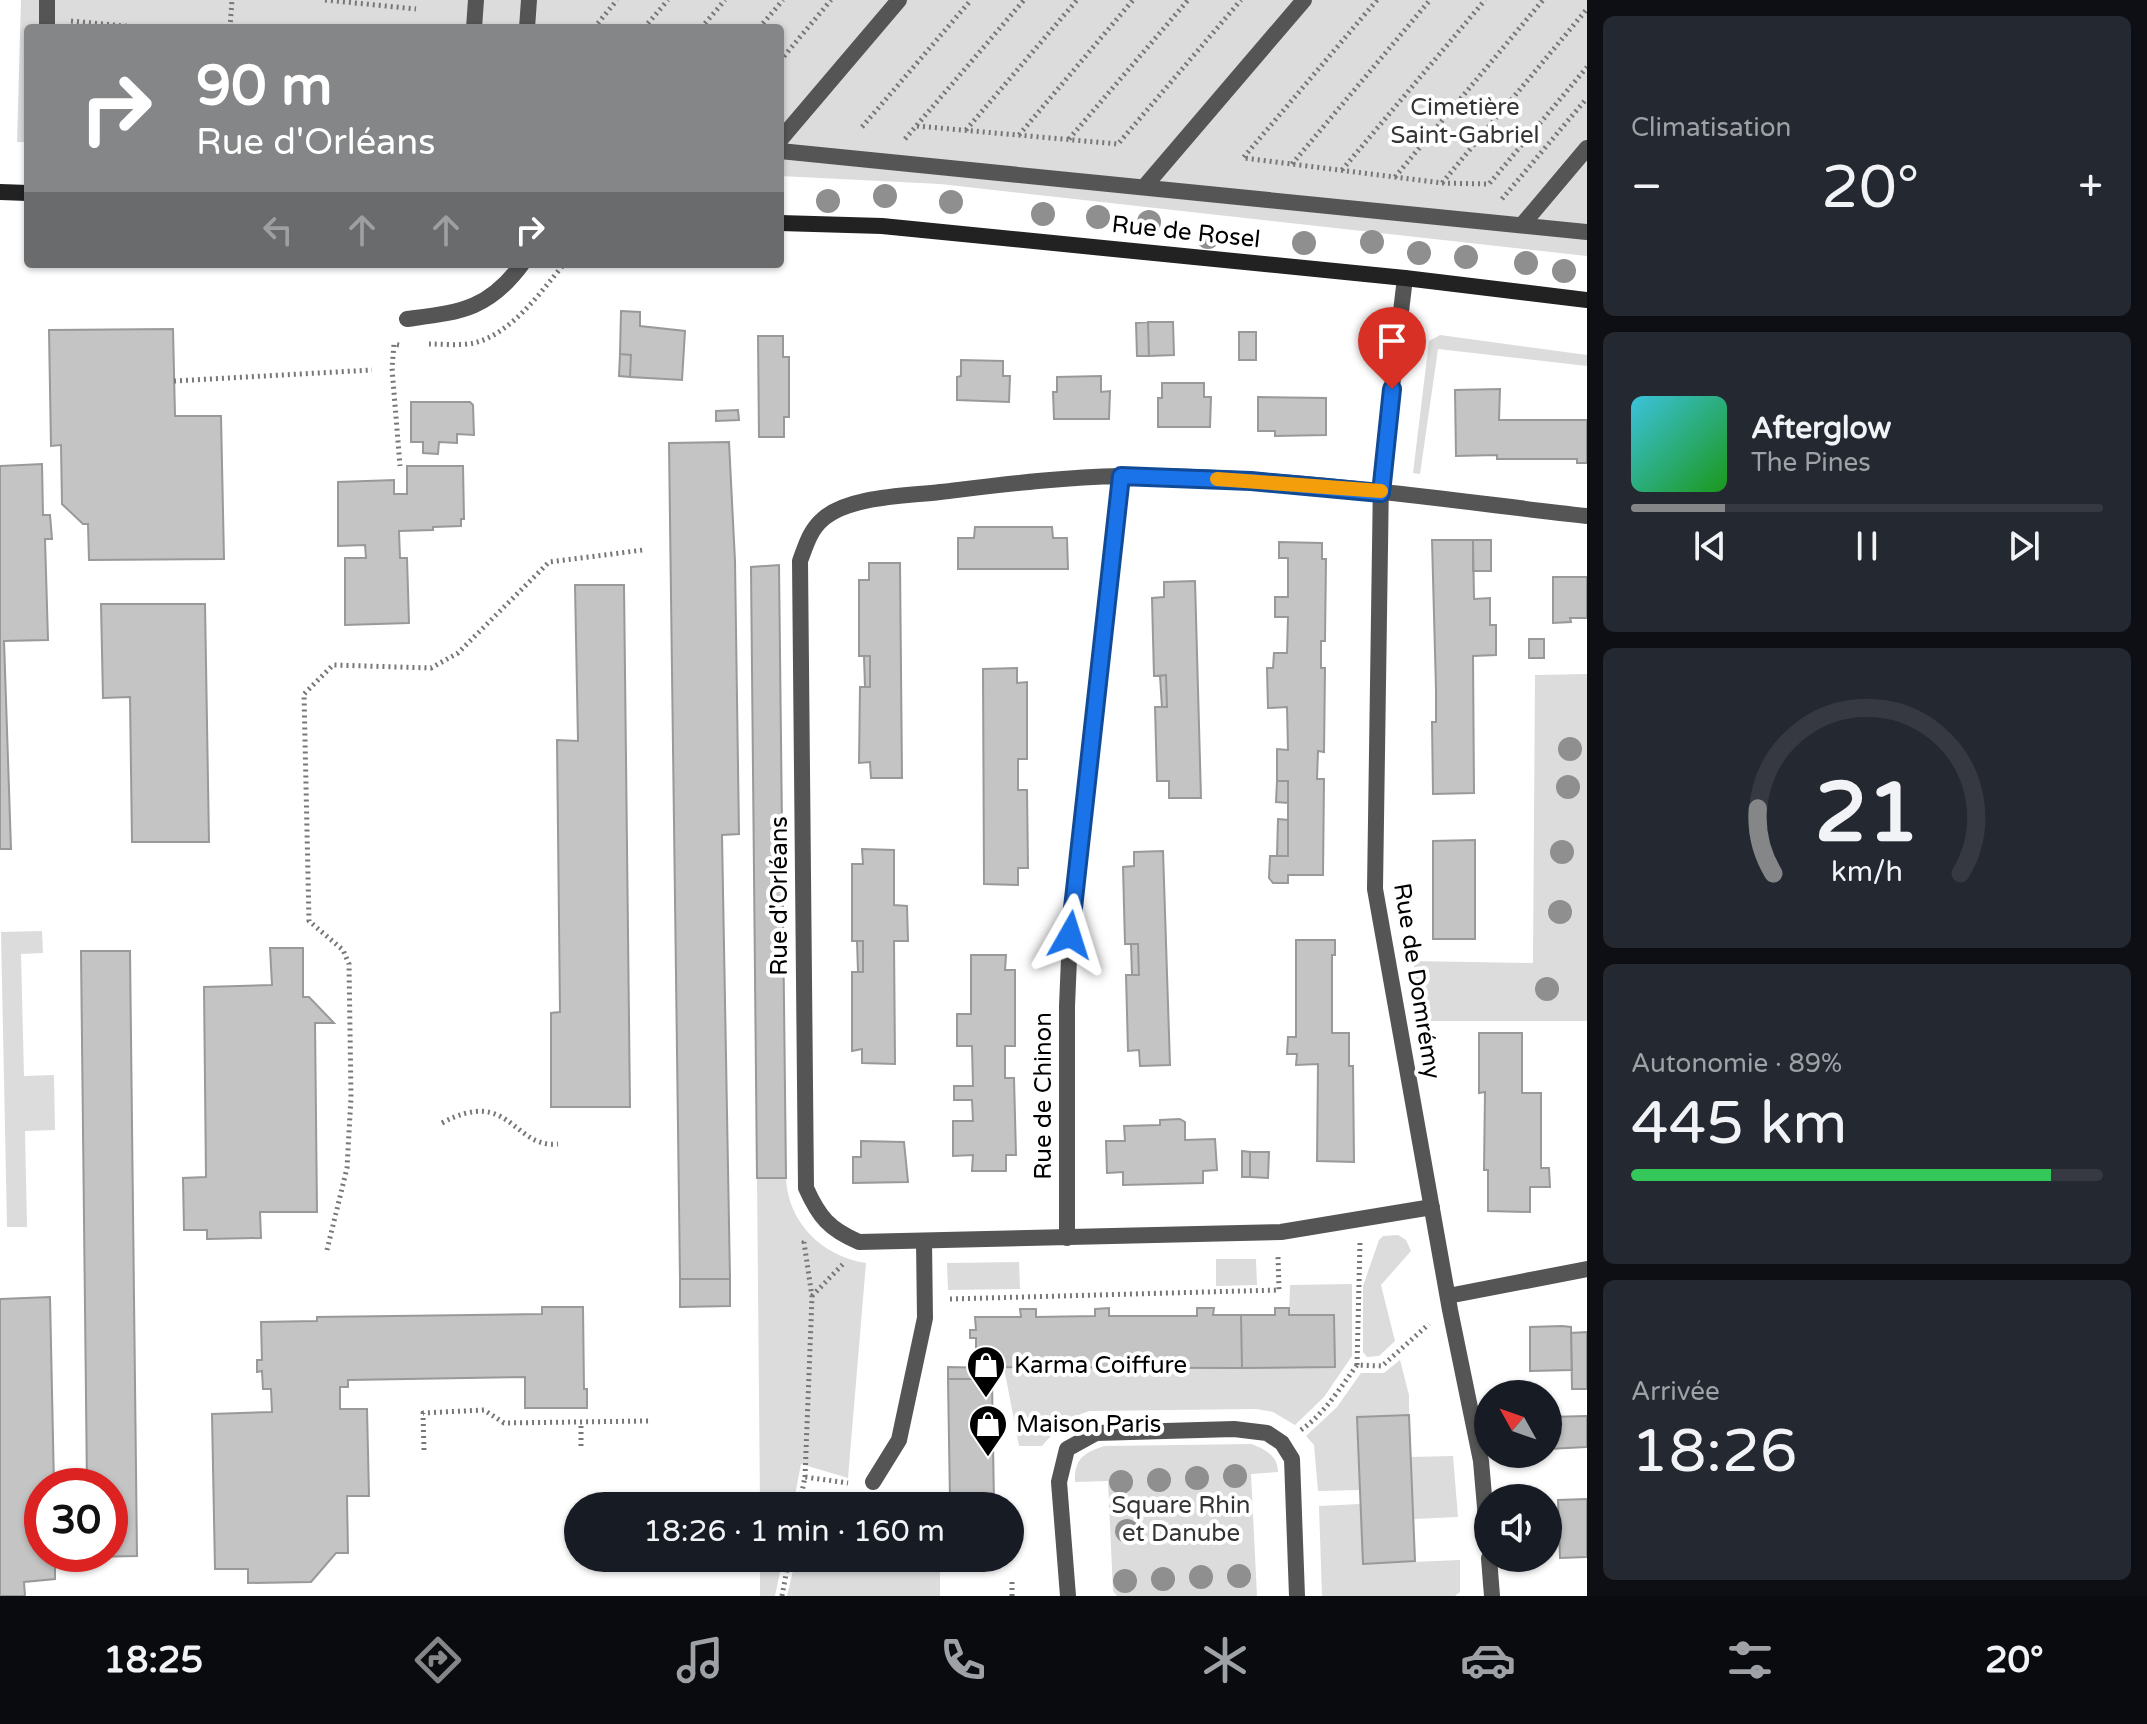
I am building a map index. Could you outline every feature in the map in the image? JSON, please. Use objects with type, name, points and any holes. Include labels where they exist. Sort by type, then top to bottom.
[{"type":"street","points":[[47,0],[47,23]]},
{"type":"street","points":[[474,24],[476,0]]},
{"type":"street","points":[[527,24],[529,0]]},
{"type":"street","points":[[784,135],[899,0]]},
{"type":"street","points":[[1145,186],[1304,0]]},
{"type":"street","points":[[1522,225],[1587,148]]},
{"type":"street","points":[[784,151],[1587,232]]},
{"type":"street","points":[[0,192],[24,193]]},
{"type":"street","name":"Rue de Rosel","points":[[784,223],[882,226],[1405,278],[1587,300]]},
{"type":"street","points":[[407,319],[471,309],[493,295],[518,268]]},
{"type":"street","name":"Rue de Domrémy","points":[[1405,278],[1381,493],[1375,889],[1483,1484]]},
{"type":"street","name":"Rue d'Orléans","points":[[1432,1207],[1281,1232],[859,1242],[841,1234],[819,1216],[806,1188],[800,561],[811,532],[824,518],[841,508],[872,500],[1048,479],[1121,476],[1251,481],[1587,516]]},
{"type":"street","name":"Rue de Chinon","points":[[1067,1238],[1070,935],[1121,476]]},
{"type":"street","points":[[873,1482],[899,1440],[925,1318],[924,1241]]},
{"type":"street","points":[[1448,1296],[1587,1269]]},
{"type":"street","points":[[1068,1596],[1059,1482],[1067,1449],[1096,1433],[1234,1429],[1267,1433],[1282,1443],[1292,1459],[1297,1596]]},
{"type":"street","points":[[1490,1572],[1492,1596]]},
{"type":"path","points":[[230,24],[232,0]]},
{"type":"path","points":[[325,0],[416,9]]},
{"type":"path","points":[[597,24],[617,0]]},
{"type":"path","points":[[647,24],[668,0]]},
{"type":"path","points":[[704,24],[725,0]]},
{"type":"path","points":[[762,24],[783,0]]},
{"type":"path","points":[[784,56],[831,0]]},
{"type":"path","points":[[862,127],[971,0]]},
{"type":"path","points":[[900,163],[902,142],[1024,0]]},
{"type":"path","points":[[966,130],[1077,0]]},
{"type":"path","points":[[1018,135],[1133,0]]},
{"type":"path","points":[[1069,140],[1188,0]]},
{"type":"path","points":[[917,126],[1118,144],[1241,0]]},
{"type":"path","points":[[1377,0],[1243,158],[1442,183],[1489,184],[1587,67]]},
{"type":"path","points":[[1292,164],[1430,0]]},
{"type":"path","points":[[1342,170],[1485,0]]},
{"type":"path","points":[[1395,177],[1543,0]]},
{"type":"path","points":[[1442,183],[1587,9]]},
{"type":"path","points":[[1496,223],[1502,199],[1587,98]]},
{"type":"path","points":[[424,344],[470,344],[490,338],[540,294],[561,268]]},
{"type":"path","points":[[400,466],[392,368],[394,344],[409,345]]},
{"type":"path","points":[[174,381],[372,370]]},
{"type":"path","points":[[327,1250],[347,1168],[351,1097],[349,964],[343,950],[309,921],[304,694],[333,665],[431,668],[458,653],[549,562],[643,550]]},
{"type":"path","points":[[442,1123],[461,1112],[489,1112],[501,1115],[540,1143],[558,1144]]},
{"type":"path","points":[[802,1492],[812,1297],[804,1242],[814,1232]]},
{"type":"path","points":[[1296,1433],[1314,1421],[1357,1365],[1361,1238]]},
{"type":"path","points":[[925,1299],[1279,1290],[1278,1248]]},
{"type":"path","points":[[812,1297],[849,1255]]},
{"type":"path","points":[[1357,1365],[1382,1366],[1430,1323]]},
{"type":"path","points":[[424,1450],[423,1413],[484,1410],[504,1423],[649,1421]]},
{"type":"path","points":[[581,1422],[581,1446]]},
{"type":"path","points":[[805,1477],[845,1483],[873,1482]]},
{"type":"path","points":[[782,1596],[786,1572]]},
{"type":"path","points":[[1012,1580],[1012,1596]]},
{"type":"green space","name":"Cimetière Saint-Gabriel","points":[[21,0],[1587,0],[1587,256],[940,184],[784,176],[784,24],[24,24],[24,142],[17,142]]},
{"type":"green space","points":[[1440,335],[1587,355],[1587,366],[1438,349],[1420,474],[1413,473],[1429,341]]},
{"type":"green space","points":[[1587,674],[1587,1021],[1424,1021],[1413,961],[1533,963],[1535,675]]},
{"type":"green space","points":[[42,931],[43,953],[21,954],[24,1076],[54,1075],[55,1130],[25,1131],[27,1227],[7,1227],[1,932]]},
{"type":"green space","points":[[757,1178],[786,1178],[793,1209],[810,1235],[835,1253],[866,1263],[848,1478],[801,1464],[796,1492],[760,1492]]},
{"type":"green space","points":[[1398,1235],[1406,1240],[1411,1251],[1381,1285],[1395,1341],[1379,1356],[1367,1357],[1363,1352],[1363,1286],[1379,1240],[1383,1236]]},
{"type":"green space","points":[[1216,1259],[1256,1259],[1257,1285],[1216,1286]]},
{"type":"green space","points":[[1019,1262],[1020,1289],[948,1290],[947,1263]]},
{"type":"green space","points":[[1352,1284],[1352,1356],[1324,1397],[1295,1425],[1273,1412],[1256,1409],[1090,1411],[1063,1424],[1042,1446],[1019,1446],[1004,1368],[1334,1367],[1334,1315],[1289,1315],[1290,1285]]},
{"type":"green space","points":[[1400,1360],[1409,1395],[1409,1415],[1357,1417],[1360,1490],[1318,1491],[1314,1445],[1306,1436],[1337,1407],[1361,1373],[1384,1373]]},
{"type":"green space","name":"Square Rhin et Danube","points":[[1251,1444],[1270,1454],[1278,1472],[1251,1474],[1257,1596],[1117,1596],[1113,1591],[1108,1481],[1075,1482],[1076,1468],[1082,1458],[1105,1446]]},
{"type":"green space","points":[[1453,1456],[1458,1517],[1414,1519],[1411,1457]]},
{"type":"green space","points":[[1360,1504],[1363,1564],[1460,1560],[1460,1592],[1455,1596],[1322,1596],[1319,1506]]},
{"type":"green space","points":[[760,1572],[780,1572],[775,1596],[760,1596]]},
{"type":"green space","points":[[793,1572],[940,1572],[940,1596],[787,1596]]},
{"type":"building","points":[[621,311],[640,312],[640,326],[685,331],[682,380],[630,377],[631,355],[620,354]]},
{"type":"building","points":[[1148,322],[1149,356],[1137,356],[1136,323]]},
{"type":"building","points":[[1148,322],[1173,322],[1174,355],[1149,356]]},
{"type":"building","points":[[173,329],[175,416],[221,416],[224,559],[89,560],[88,524],[83,524],[62,504],[61,445],[51,446],[49,330]]},
{"type":"building","points":[[1239,332],[1256,332],[1256,360],[1239,360]]},
{"type":"building","points":[[758,336],[783,336],[783,357],[789,357],[789,417],[784,417],[784,437],[759,437]]},
{"type":"building","points":[[620,354],[631,355],[630,377],[619,376]]},
{"type":"building","points":[[961,360],[1003,361],[1003,376],[1010,376],[1009,402],[957,400]]},
{"type":"building","points":[[1101,376],[1101,392],[1110,391],[1109,419],[1054,419],[1053,392],[1057,392],[1057,377]]},
{"type":"building","points":[[1162,383],[1204,383],[1204,397],[1211,397],[1210,427],[1158,427],[1158,398],[1162,398]]},
{"type":"building","points":[[1500,389],[1499,420],[1587,420],[1587,463],[1577,463],[1577,459],[1456,456],[1455,390]]},
{"type":"building","points":[[1258,397],[1326,398],[1326,435],[1275,436],[1275,431],[1258,431]]},
{"type":"building","points":[[411,402],[470,402],[473,405],[474,435],[457,434],[457,443],[439,442],[438,454],[423,453],[423,442],[411,442]]},
{"type":"building","points":[[738,410],[739,420],[716,421],[716,411]]},
{"type":"building","points":[[729,442],[735,561],[739,834],[722,835],[730,1279],[680,1279],[669,443]]},
{"type":"building","points":[[42,464],[43,515],[50,515],[52,539],[45,539],[48,640],[4,641],[11,849],[0,849],[0,466]]},
{"type":"building","points":[[407,466],[463,466],[464,519],[461,519],[461,526],[399,531],[400,558],[407,558],[409,623],[345,625],[345,558],[366,558],[365,545],[338,546],[338,482],[394,480],[394,494],[407,494]]},
{"type":"building","points":[[975,527],[1052,527],[1053,538],[1067,538],[1068,569],[958,569],[958,538],[974,538]]},
{"type":"building","points":[[1432,540],[1473,540],[1474,599],[1490,598],[1490,625],[1496,625],[1496,655],[1473,656],[1474,793],[1433,794],[1432,722],[1436,722],[1436,689]]},
{"type":"building","points":[[1473,540],[1491,540],[1491,571],[1473,571]]},
{"type":"building","points":[[1279,542],[1322,543],[1322,559],[1326,559],[1325,641],[1321,641],[1321,668],[1325,668],[1324,752],[1318,751],[1317,779],[1324,779],[1323,875],[1288,875],[1288,883],[1273,883],[1269,878],[1270,856],[1288,856],[1288,781],[1277,781],[1277,749],[1288,750],[1287,707],[1268,708],[1267,668],[1273,668],[1274,653],[1287,653],[1288,617],[1275,617],[1275,597],[1288,597],[1288,558],[1279,558]]},
{"type":"building","points":[[869,563],[900,563],[902,778],[871,778],[870,762],[859,763],[860,687],[870,687],[870,656],[859,656],[859,580],[869,580]]},
{"type":"building","points":[[779,565],[786,1178],[757,1178],[751,567]]},
{"type":"building","points":[[1553,577],[1587,577],[1587,618],[1570,618],[1571,622],[1553,623]]},
{"type":"building","points":[[1195,581],[1201,798],[1169,798],[1169,781],[1157,781],[1155,707],[1167,707],[1166,675],[1154,676],[1152,598],[1164,597],[1164,582]]},
{"type":"building","points":[[575,585],[624,585],[630,1107],[551,1107],[551,1013],[560,1012],[557,740],[578,741]]},
{"type":"building","points":[[101,604],[205,604],[209,842],[132,842],[130,697],[103,698]]},
{"type":"building","points":[[1529,639],[1544,639],[1544,658],[1529,658]]},
{"type":"building","points":[[864,656],[870,656],[870,687],[865,687]]},
{"type":"building","points":[[1017,668],[1017,683],[1027,682],[1027,759],[1018,759],[1018,790],[1027,790],[1028,868],[1018,868],[1018,885],[984,884],[983,669]]},
{"type":"building","points":[[1166,675],[1167,707],[1162,707],[1160,676]]},
{"type":"building","points":[[1277,781],[1288,781],[1288,803],[1276,802]]},
{"type":"building","points":[[1278,819],[1288,820],[1288,856],[1277,856]]},
{"type":"building","points":[[1475,840],[1475,939],[1433,939],[1433,841]]},
{"type":"building","points":[[862,849],[894,850],[894,905],[907,906],[908,941],[894,941],[895,1064],[862,1063],[862,1049],[852,1051],[852,972],[863,972],[863,941],[852,941],[852,864],[863,864]]},
{"type":"building","points":[[1163,851],[1170,1065],[1140,1066],[1139,1050],[1128,1051],[1126,975],[1139,975],[1138,944],[1125,944],[1123,867],[1134,866],[1134,852]]},
{"type":"building","points":[[1296,940],[1335,940],[1335,955],[1332,955],[1332,1033],[1349,1033],[1349,1066],[1353,1066],[1354,1162],[1317,1161],[1318,1064],[1296,1065],[1297,1054],[1287,1054],[1288,1037],[1296,1037]]},
{"type":"building","points":[[857,941],[863,941],[863,972],[858,972]]},
{"type":"building","points":[[1131,944],[1138,944],[1139,975],[1132,975]]},
{"type":"building","points":[[270,948],[303,948],[303,997],[309,997],[334,1023],[315,1023],[317,1212],[260,1212],[261,1238],[207,1239],[207,1230],[184,1230],[183,1178],[206,1177],[204,987],[272,985]]},
{"type":"building","points":[[81,951],[130,951],[137,1556],[128,1556],[128,1468],[87,1468]]},
{"type":"building","points":[[971,955],[1006,955],[1005,970],[1015,970],[1015,1046],[1005,1046],[1005,1078],[1014,1078],[1016,1155],[1006,1155],[1006,1171],[972,1171],[973,1155],[953,1156],[953,1121],[973,1121],[972,1100],[954,1100],[954,1086],[973,1086],[972,1046],[957,1046],[957,1014],[971,1014]]},
{"type":"building","points":[[1479,1033],[1522,1033],[1522,1093],[1541,1093],[1541,1168],[1549,1168],[1550,1187],[1530,1187],[1530,1212],[1488,1211],[1488,1170],[1484,1170],[1485,1092],[1479,1093]]},
{"type":"building","points":[[1180,1119],[1185,1122],[1185,1140],[1215,1139],[1217,1170],[1203,1171],[1203,1183],[1123,1185],[1123,1172],[1107,1173],[1106,1141],[1125,1141],[1124,1126],[1160,1125],[1160,1120]]},
{"type":"building","points":[[861,1141],[904,1142],[908,1182],[853,1183],[853,1157],[861,1157]]},
{"type":"building","points":[[1242,1151],[1250,1152],[1250,1177],[1242,1177]]},
{"type":"building","points":[[1250,1152],[1269,1152],[1268,1178],[1250,1177]]},
{"type":"building","points":[[680,1279],[730,1279],[730,1306],[680,1307]]},
{"type":"building","points":[[50,1297],[54,1468],[24,1468],[24,1572],[55,1572],[55,1579],[24,1582],[25,1596],[0,1596],[0,1299]]},
{"type":"building","points":[[542,1307],[583,1307],[587,1408],[525,1408],[525,1377],[348,1380],[348,1387],[340,1387],[340,1409],[367,1409],[369,1496],[347,1496],[348,1553],[336,1553],[311,1582],[248,1583],[248,1569],[215,1569],[212,1414],[272,1412],[271,1389],[263,1389],[262,1371],[257,1372],[257,1360],[262,1360],[261,1322],[317,1321],[317,1317],[542,1314]]},
{"type":"building","points":[[1109,1308],[1109,1316],[1197,1316],[1197,1308],[1214,1308],[1213,1315],[1241,1315],[1242,1368],[976,1367],[976,1338],[970,1338],[970,1330],[976,1330],[975,1317],[1021,1317],[1020,1309],[1036,1309],[1036,1317],[1095,1316],[1095,1309]]},
{"type":"building","points":[[1275,1308],[1289,1308],[1289,1315],[1334,1315],[1335,1367],[1242,1368],[1241,1315],[1275,1315]]},
{"type":"building","points":[[1530,1327],[1571,1327],[1572,1370],[1530,1371]]},
{"type":"building","points":[[1587,1332],[1587,1389],[1572,1389],[1571,1333]]},
{"type":"building","points":[[948,1367],[992,1368],[992,1379],[948,1379]]},
{"type":"building","points":[[948,1379],[992,1379],[994,1492],[950,1492]]},
{"type":"building","points":[[1409,1415],[1415,1561],[1363,1564],[1357,1417]]},
{"type":"building","points":[[1587,1416],[1587,1447],[1562,1448],[1562,1417]]},
{"type":"building","points":[[1587,1499],[1587,1557],[1562,1558],[1562,1500]]},
{"type":"slow traffic","points":[[1217,479],[1381,491]]},
{"type":"place","name":"Karma Coiffure","points":[[986,1399]]},
{"type":"place","name":"Maison Paris","points":[[988,1458]]},
{"type":"route","points":[[1070,935],[1121,476],[1251,481],[1381,493],[1392,389]]}]
